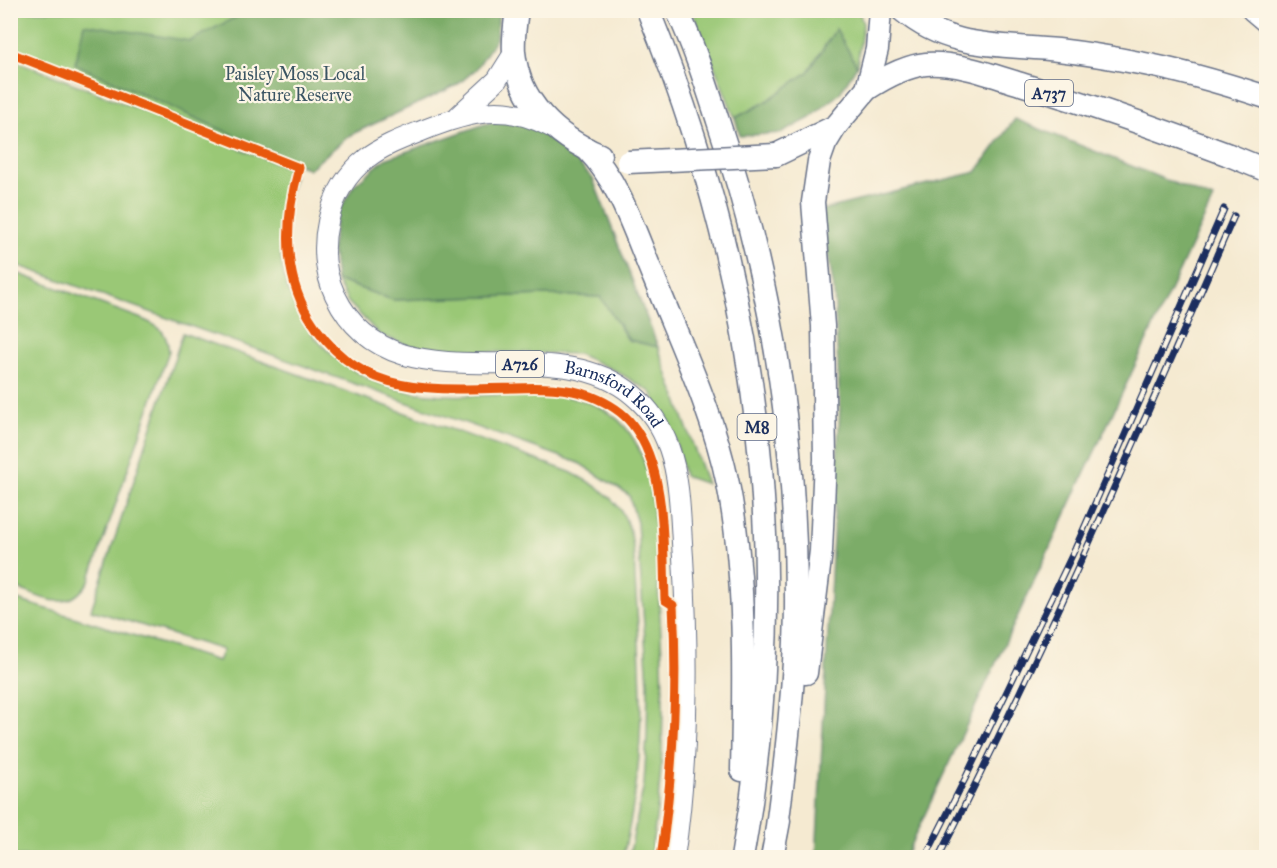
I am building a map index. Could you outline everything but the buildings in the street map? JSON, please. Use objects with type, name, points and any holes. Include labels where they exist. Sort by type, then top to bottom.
[{"type":"highway","name":"A726","points":[[517,10],[514,53],[526,89],[538,110],[553,128],[587,149],[628,162],[776,155],[836,126],[867,89],[877,49],[880,10]]},
{"type":"highway","name":"M8","points":[[648,10],[695,137],[724,236],[741,315],[753,391],[762,474],[768,609],[765,673],[755,775],[741,858]]},
{"type":"highway","name":"M8","points":[[677,10],[711,98],[737,179],[767,301],[780,376],[791,474],[796,608],[792,694],[776,834]]},
{"type":"highway","points":[[902,10],[911,18],[937,32],[976,45],[1057,50],[1135,62],[1213,80],[1266,97]]},
{"type":"highway","points":[[1253,10],[1266,21]]},
{"type":"highway","name":"A737","points":[[867,89],[878,81],[912,67],[940,64],[993,76],[1144,123],[1264,169]]},
{"type":"highway","name":"M8","points":[[772,858],[800,723],[821,551],[825,488],[825,363],[813,202],[819,161],[825,144],[836,126]]},
{"type":"highway","name":"M8","points":[[587,149],[598,160],[619,194],[701,394],[717,441],[728,484],[739,580],[742,640],[741,858]]},
{"type":"main road","name":"Barnsford Road","points":[[458,116],[497,80],[514,53]]},
{"type":"main road","name":"Barnsford Road","points":[[553,128],[533,117],[490,111],[458,116],[379,149],[353,171],[337,196],[329,217],[325,248],[329,278],[343,309],[354,323],[377,343],[391,350],[434,362],[556,365],[591,372],[632,394],[652,415],[662,431],[674,465],[678,493],[687,654],[684,772],[674,858]]},
{"type":"green space","name":"Paisley Moss Local Nature Reserve","points":[[241,10],[499,11],[496,39],[476,69],[457,85],[350,135],[309,169],[75,64],[84,24],[190,41],[238,16]]},
{"type":"green space","name":"Paisley Moss Local Nature Reserve","points":[[10,11],[499,11],[496,39],[476,69],[457,85],[350,135],[309,169],[11,53]]},
{"type":"green space","points":[[692,11],[859,11],[863,24],[857,66],[836,29],[808,72],[764,103],[735,118]]},
{"type":"green space","points":[[836,29],[857,66],[840,93],[810,118],[782,133],[740,136],[735,118],[764,103],[808,72]]},
{"type":"green space","points":[[11,59],[289,168],[294,177],[285,205],[281,235],[282,263],[288,289],[299,314],[314,336],[333,356],[355,371],[380,383],[406,391],[458,395],[548,394],[569,397],[600,407],[625,427],[643,459],[652,496],[655,534],[663,714],[660,785],[650,857],[629,857],[644,784],[648,684],[637,523],[629,495],[579,463],[11,263]]},
{"type":"green space","points":[[520,119],[565,149],[593,179],[658,347],[629,340],[600,297],[546,295],[393,300],[336,280],[332,246],[337,215],[354,185],[385,159],[485,124]]},
{"type":"green space","points":[[1015,119],[1213,199],[905,857],[816,858],[840,406],[834,290],[821,210],[976,172]]},
{"type":"green space","points":[[11,271],[153,324],[164,334],[169,351],[89,581],[81,592],[63,601],[54,601],[11,586]]},
{"type":"green space","points":[[336,280],[393,300],[546,295],[601,297],[628,340],[658,347],[707,484],[684,476],[675,439],[651,392],[616,371],[578,354],[421,350],[380,335],[348,302]]},
{"type":"green space","points":[[183,333],[570,472],[594,485],[615,503],[629,527],[633,545],[641,686],[637,777],[623,857],[11,857],[11,598],[218,661],[223,650],[91,610]]},
{"type":"railway","points":[[925,858],[1075,549],[1224,209]]},
{"type":"railway","points":[[938,858],[1054,620],[1234,216]]},
{"type":"cycle path","points":[[10,53],[299,168],[289,225],[290,263],[294,282],[309,317],[329,344],[351,363],[374,376],[400,384],[427,388],[563,389],[591,396],[608,404],[632,424],[652,462],[661,508],[665,600],[673,605],[675,668],[673,732],[669,795],[661,858]]}]
